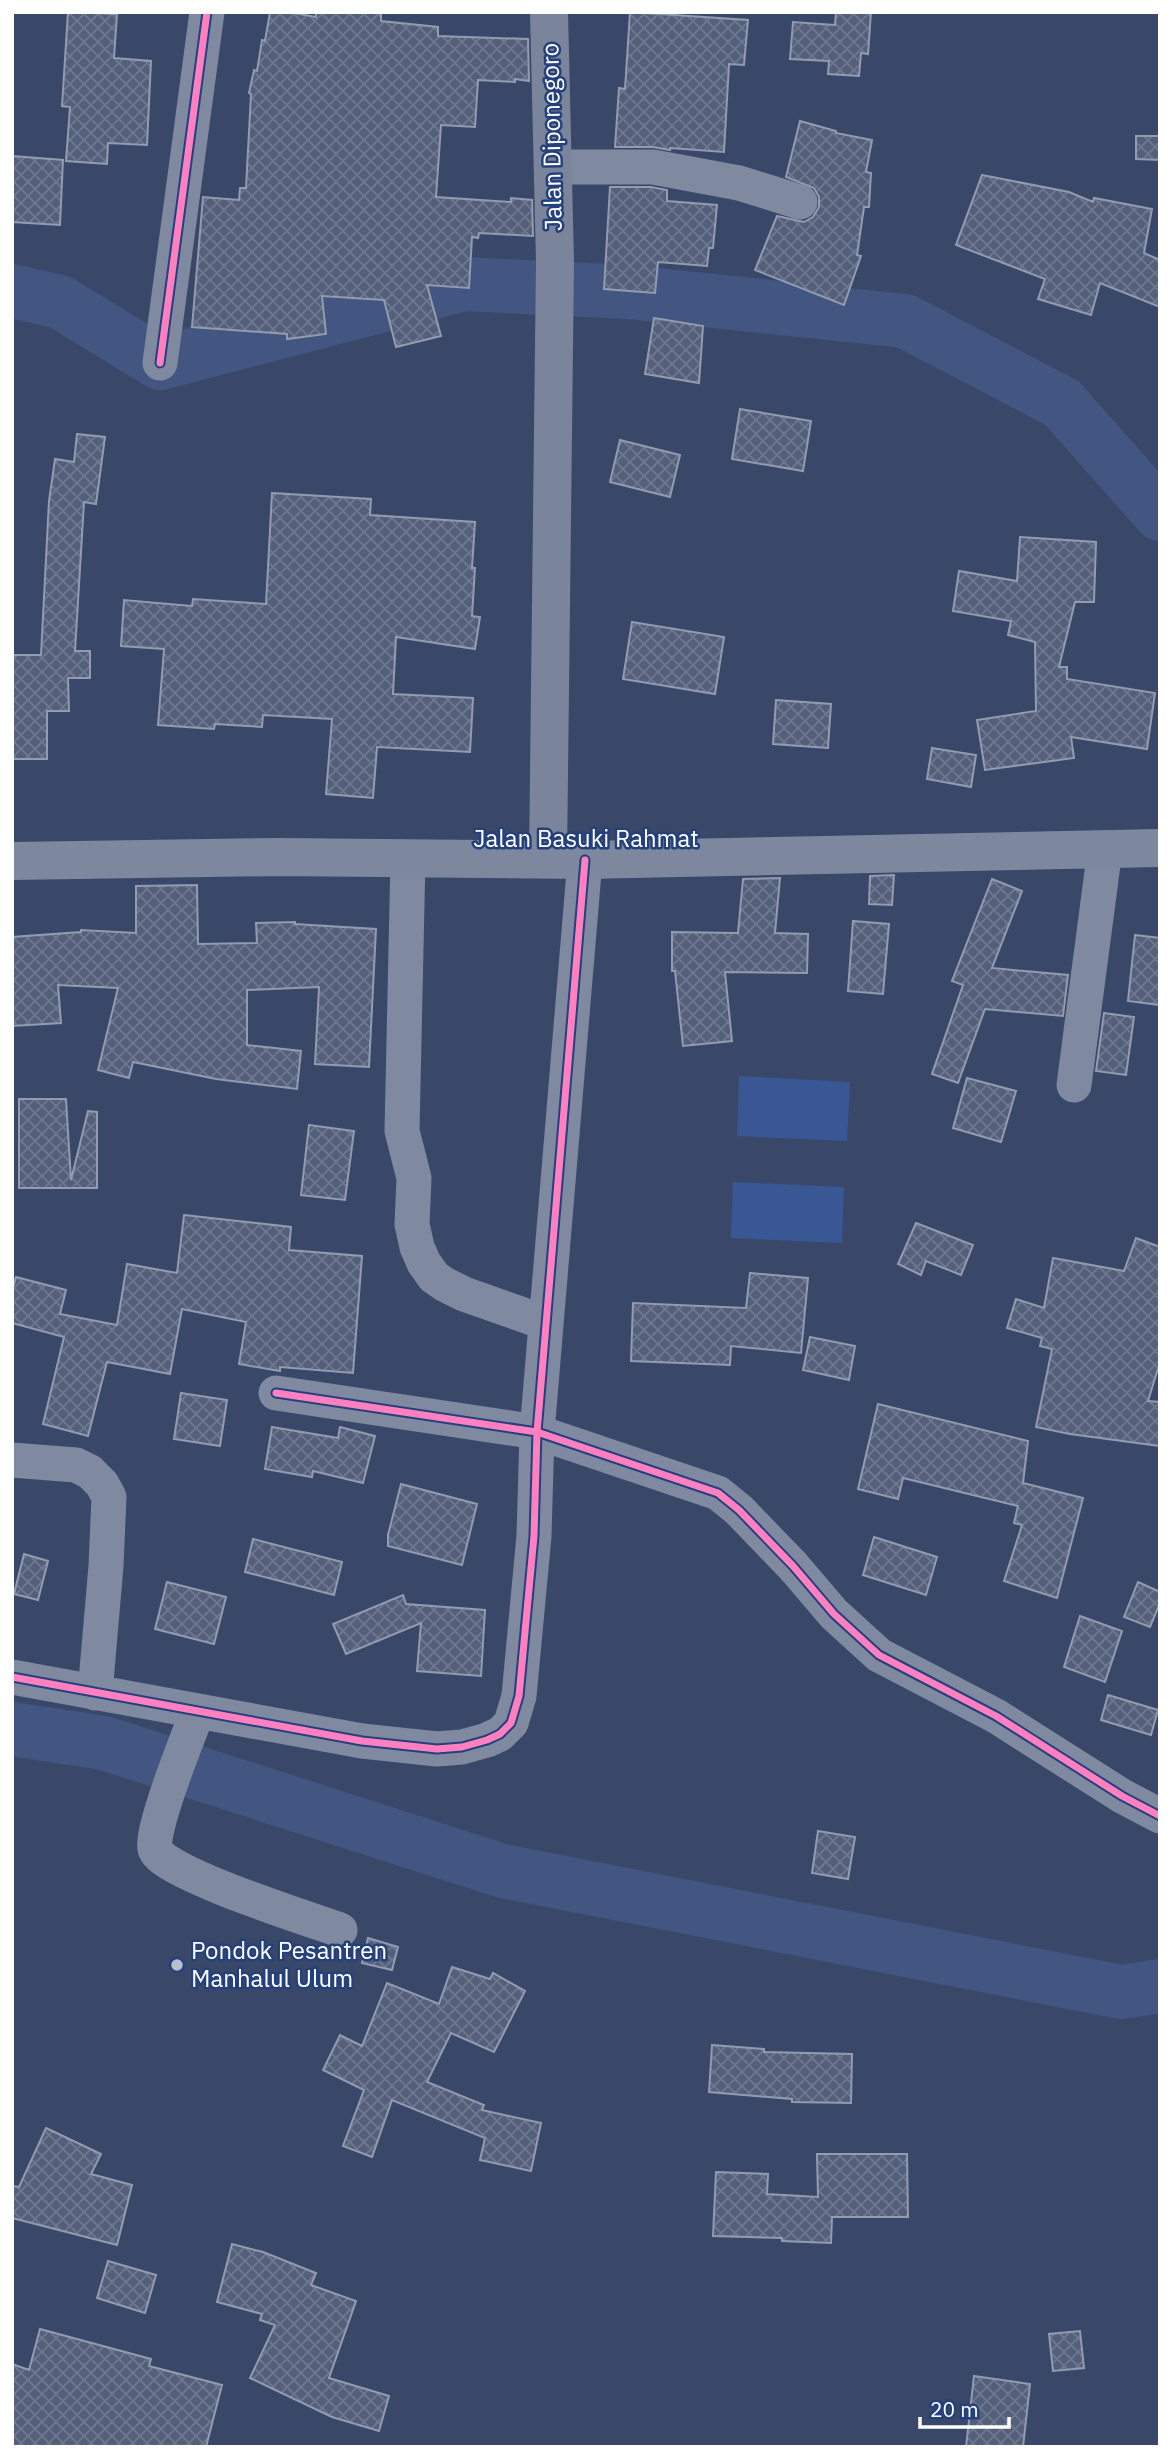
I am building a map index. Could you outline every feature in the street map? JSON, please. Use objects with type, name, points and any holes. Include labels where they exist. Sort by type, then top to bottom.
[{"type":"main road","name":"Jalan Diponegoro","points":[[549,12],[555,262],[553,319],[567,860]]},
{"type":"main road","name":"Jalan Basuki Rahmat","points":[[12,861],[279,857],[567,860],[1160,848]]},
{"type":"street","points":[[160,363],[206,12]]},
{"type":"street","points":[[552,167],[653,167],[739,183],[800,202]]},
{"type":"street","points":[[1074,1085],[1105,849]]},
{"type":"street","points":[[408,858],[402,1131],[414,1178],[412,1224],[417,1247],[434,1277],[444,1284],[464,1294],[546,1323]]},
{"type":"street","points":[[12,1677],[362,1741],[436,1749],[462,1747],[500,1734],[515,1716],[534,1536],[567,860]]},
{"type":"street","points":[[276,1393],[537,1432],[718,1493],[739,1510],[793,1566],[834,1614],[879,1655],[996,1716],[1122,1796],[1160,1816]]},
{"type":"street","points":[[12,1460],[76,1465],[90,1472],[102,1484],[109,1497],[95,1693]]},
{"type":"street","points":[[198,1711],[180,1757],[155,1837],[157,1854],[170,1864],[215,1885],[340,1930]]},
{"type":"shaded area","points":[[739,1076],[850,1082],[847,1141],[737,1136]]},
{"type":"shaded area","points":[[733,1182],[844,1187],[842,1243],[731,1238]]},
{"type":"building","points":[[68,12],[117,14],[114,58],[151,61],[147,145],[108,143],[107,164],[66,161],[70,107],[62,106]]},
{"type":"building","points":[[270,12],[316,17],[316,12],[381,12],[381,21],[438,27],[438,36],[528,39],[529,81],[478,80],[475,127],[441,125],[436,197],[511,202],[511,198],[532,200],[533,236],[479,233],[478,238],[472,237],[469,288],[427,285],[441,336],[396,347],[384,300],[322,296],[326,334],[287,339],[287,334],[192,327],[203,197],[239,200],[240,188],[246,188],[249,93],[254,70],[257,71],[262,40],[265,41]]},
{"type":"building","points":[[630,12],[748,20],[744,65],[729,64],[724,152],[615,147],[619,88],[625,89]]},
{"type":"building","points":[[836,12],[871,12],[868,54],[861,53],[859,76],[828,74],[829,61],[790,59],[793,22],[835,25]]},
{"type":"building","points":[[800,121],[836,133],[872,140],[866,172],[871,173],[869,207],[864,207],[857,255],[861,256],[844,305],[755,270],[777,216],[804,222],[813,217],[819,207],[819,197],[814,188],[786,177]]},
{"type":"building","points":[[1136,136],[1160,136],[1160,160],[1136,159]]},
{"type":"building","points":[[12,156],[63,160],[60,225],[12,222]]},
{"type":"building","points":[[982,175],[1069,192],[1093,202],[1094,198],[1152,209],[1144,253],[1160,260],[1160,307],[1100,283],[1091,315],[1038,299],[1045,279],[956,245]]},
{"type":"building","points":[[610,187],[651,187],[667,190],[667,201],[717,205],[713,248],[709,248],[707,266],[658,262],[655,293],[604,289]]},
{"type":"building","points":[[654,318],[703,326],[699,383],[645,374]]},
{"type":"building","points":[[740,409],[811,421],[803,471],[732,459]]},
{"type":"building","points":[[77,434],[105,437],[96,504],[84,502],[75,651],[90,651],[90,678],[68,678],[69,711],[47,711],[47,759],[12,759],[12,655],[41,655],[49,501],[55,459],[74,462]]},
{"type":"building","points":[[620,440],[680,455],[670,497],[610,482]]},
{"type":"building","points":[[272,493],[371,499],[370,515],[475,522],[472,616],[480,617],[475,649],[396,637],[393,694],[473,698],[470,752],[377,747],[373,798],[326,794],[332,719],[263,715],[262,727],[215,724],[214,729],[158,725],[164,649],[121,646],[124,600],[192,606],[193,599],[266,604]]},
{"type":"building","points":[[1020,537],[1096,542],[1094,602],[1075,602],[1059,667],[1067,667],[1067,679],[1155,693],[1147,749],[1071,737],[1074,758],[985,770],[977,720],[1036,711],[1035,642],[1008,635],[1011,621],[953,611],[959,571],[1017,581]]},
{"type":"building","points":[[632,622],[724,637],[715,694],[623,679]]},
{"type":"building","points":[[776,700],[831,704],[828,748],[773,744]]},
{"type":"building","points":[[932,748],[976,755],[971,787],[927,779]]},
{"type":"building","points":[[894,875],[892,905],[869,904],[870,876]]},
{"type":"building","points":[[780,878],[775,933],[808,934],[807,973],[725,972],[732,1041],[683,1046],[675,971],[672,971],[672,932],[738,933],[743,879]]},
{"type":"building","points":[[992,879],[1022,891],[992,968],[1068,975],[1063,1016],[985,1009],[958,1083],[932,1074],[963,985],[952,981]]},
{"type":"building","points":[[197,885],[198,944],[257,943],[256,923],[295,922],[376,929],[369,1067],[315,1064],[319,987],[247,990],[247,1045],[301,1051],[297,1089],[216,1079],[133,1062],[129,1078],[98,1070],[118,988],[58,985],[61,1023],[12,1026],[12,937],[81,930],[136,933],[136,886]]},
{"type":"building","points":[[853,921],[889,924],[883,994],[848,991]]},
{"type":"building","points":[[1135,935],[1160,938],[1160,1005],[1128,1001]]},
{"type":"building","points":[[1104,1013],[1134,1017],[1126,1075],[1096,1071]]},
{"type":"building","points":[[967,1078],[1016,1091],[1001,1142],[953,1128]]},
{"type":"building","points":[[19,1099],[66,1099],[71,1180],[88,1111],[97,1112],[97,1188],[19,1188]]},
{"type":"building","points":[[309,1125],[354,1131],[345,1200],[301,1195]]},
{"type":"building","points":[[184,1215],[291,1227],[289,1250],[362,1256],[353,1373],[280,1367],[280,1371],[239,1364],[246,1322],[182,1309],[170,1374],[107,1362],[88,1436],[43,1424],[64,1337],[12,1323],[12,1291],[16,1277],[66,1290],[60,1314],[117,1325],[127,1264],[177,1273]]},
{"type":"building","points":[[916,1223],[973,1245],[961,1275],[926,1261],[921,1275],[898,1264]]},
{"type":"building","points":[[1136,1238],[1160,1247],[1160,1362],[1148,1401],[1160,1402],[1160,1446],[1036,1427],[1052,1349],[1040,1346],[1042,1338],[1007,1328],[1016,1299],[1044,1308],[1053,1258],[1124,1271]]},
{"type":"building","points":[[750,1273],[808,1278],[801,1353],[731,1346],[730,1365],[631,1361],[633,1303],[746,1308]]},
{"type":"building","points":[[810,1337],[855,1346],[849,1380],[803,1370]]},
{"type":"building","points":[[181,1393],[227,1400],[220,1446],[174,1439]]},
{"type":"building","points":[[878,1404],[1028,1441],[1023,1483],[1083,1498],[1057,1598],[1004,1581],[1022,1525],[1014,1523],[1018,1506],[903,1478],[898,1499],[858,1489]]},
{"type":"building","points":[[272,1427],[338,1438],[340,1427],[375,1436],[363,1483],[313,1471],[312,1477],[265,1469]]},
{"type":"building","points":[[401,1484],[477,1504],[462,1565],[388,1546],[388,1535]]},
{"type":"building","points":[[874,1537],[937,1557],[926,1595],[863,1575]]},
{"type":"building","points":[[253,1539],[342,1562],[334,1595],[245,1572]]},
{"type":"building","points":[[24,1554],[48,1561],[38,1600],[14,1594]]},
{"type":"building","points":[[167,1582],[226,1597],[214,1644],[155,1629]]},
{"type":"building","points":[[1138,1582],[1160,1592],[1160,1603],[1150,1627],[1124,1617]]},
{"type":"building","points":[[403,1595],[406,1604],[485,1610],[481,1676],[417,1671],[421,1623],[346,1654],[333,1624]]},
{"type":"building","points":[[1080,1616],[1122,1631],[1105,1682],[1064,1667]]},
{"type":"building","points":[[1108,1695],[1158,1710],[1151,1735],[1101,1720]]},
{"type":"building","points":[[818,1831],[855,1837],[848,1879],[812,1873]]},
{"type":"building","points":[[368,1938],[398,1947],[392,1970],[362,1963]]},
{"type":"building","points":[[452,1967],[490,1979],[493,1973],[525,1991],[494,2052],[451,2033],[427,2082],[484,2105],[482,2110],[541,2123],[531,2171],[480,2160],[485,2138],[392,2100],[372,2157],[343,2146],[364,2090],[323,2070],[340,2035],[362,2046],[387,1983],[439,2004]]},
{"type":"building","points":[[712,2045],[764,2049],[764,2052],[852,2054],[851,2103],[792,2102],[792,2099],[709,2092]]},
{"type":"building","points":[[46,2128],[101,2154],[91,2174],[132,2185],[117,2245],[12,2218],[12,2186],[19,2187]]},
{"type":"building","points":[[817,2154],[907,2154],[908,2217],[832,2217],[831,2243],[713,2236],[716,2172],[768,2174],[767,2194],[818,2197]]},
{"type":"building","points":[[232,2244],[263,2252],[316,2273],[311,2285],[356,2301],[329,2378],[389,2396],[379,2431],[332,2417],[250,2378],[275,2325],[260,2320],[262,2314],[217,2302]]},
{"type":"building","points":[[108,2261],[156,2275],[145,2313],[97,2298]]},
{"type":"building","points":[[40,2329],[151,2359],[149,2366],[222,2385],[206,2447],[12,2447],[12,2364],[29,2370]]},
{"type":"building","points":[[1080,2331],[1084,2368],[1053,2371],[1049,2334]]},
{"type":"building","points":[[974,2376],[1030,2384],[1023,2447],[966,2447]]},
{"type":"waterway","points":[[12,291],[60,302],[160,363],[464,284],[628,292],[905,321],[1062,403],[1160,514]]},
{"type":"waterway","points":[[12,1729],[104,1743],[503,1871],[1121,1992],[1160,1986]]},
{"type":"cycle path","points":[[160,363],[207,12]]},
{"type":"cycle path","points":[[12,1677],[362,1741],[437,1749],[462,1747],[487,1740],[500,1734],[511,1723],[519,1696],[534,1536],[537,1432],[585,860]]},
{"type":"cycle path","points":[[276,1393],[537,1432],[718,1493],[739,1510],[793,1566],[834,1614],[879,1655],[996,1716],[1122,1796],[1160,1816]]},
{"type":"place","name":"Pondok Pesantren Manhalul Ulum","points":[[177,1965]]}]
